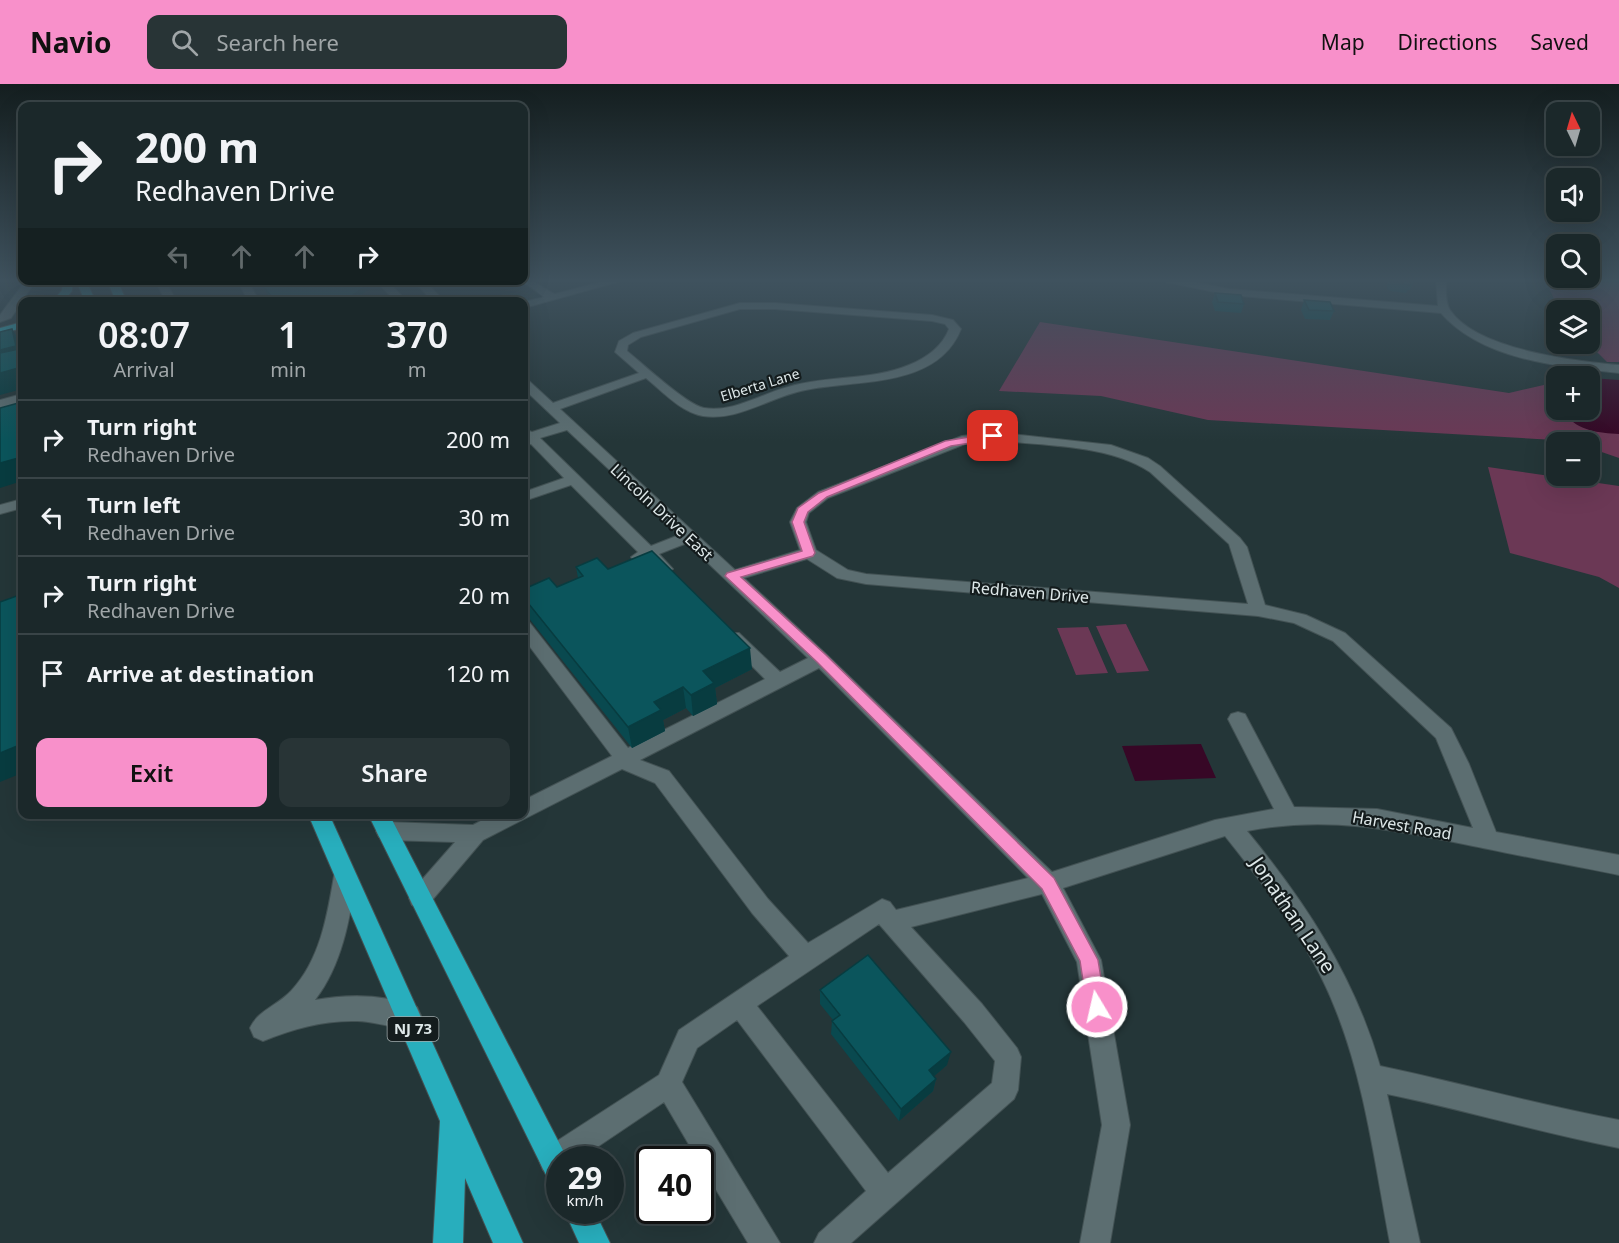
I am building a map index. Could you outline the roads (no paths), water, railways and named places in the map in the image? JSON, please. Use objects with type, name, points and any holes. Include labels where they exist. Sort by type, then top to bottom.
[{"type":"highway","name":"NJ 73","points":[[320,819],[508,1243]]},
{"type":"highway","points":[[382,823],[546,1147]]},
{"type":"highway","points":[[448,1243],[453,1118]]},
{"type":"highway","points":[[585,1224],[595,1243]]},
{"type":"street","name":"Elberta Lane","points":[[644,333],[623,343],[621,352],[691,408],[699,412],[718,413],[794,388],[882,376],[908,370],[934,355],[954,333]]},
{"type":"street","points":[[1471,333],[1495,344],[1548,359],[1619,369]]},
{"type":"street","points":[[0,343],[18,339]]},
{"type":"street","points":[[550,408],[648,374]]},
{"type":"street","name":"Lincoln Drive East","points":[[528,387],[821,659],[1048,883],[1089,960],[1116,1125],[1095,1243]]},
{"type":"street","points":[[0,404],[18,399]]},
{"type":"street","points":[[528,437],[568,425]]},
{"type":"street","points":[[732,576],[809,553],[798,522],[802,511],[818,498],[949,443],[993,436],[1111,449],[1143,461],[1155,469],[1235,542],[1239,548],[1258,610]]},
{"type":"street","points":[[528,440],[574,479],[681,585]]},
{"type":"street","points":[[528,496],[574,479]]},
{"type":"street","points":[[0,510],[18,504]]},
{"type":"street","points":[[627,562],[688,537]]},
{"type":"street","name":"Redhaven Drive","points":[[809,553],[843,574],[866,579],[1258,610],[1286,614],[1324,628],[1339,637],[1444,733],[1460,764],[1488,840]]},
{"type":"street","points":[[721,625],[778,681]]},
{"type":"street","points":[[528,632],[630,765],[662,777],[760,906],[800,951],[810,955]]},
{"type":"street","points":[[528,808],[821,659]]},
{"type":"street","points":[[1238,719],[1287,816]]},
{"type":"street","name":"Harvest Road","points":[[891,922],[1048,883],[1215,829],[1287,816],[1327,814],[1377,818],[1619,865]]},
{"type":"street","points":[[420,898],[475,834],[505,819]]},
{"type":"street","points":[[382,823],[475,834]]},
{"type":"street","name":"Jonathan Lane","points":[[1230,826],[1282,891],[1328,963],[1354,1020],[1370,1077],[1405,1243]]},
{"type":"street","points":[[345,876],[340,914],[324,960],[313,983],[298,1001],[263,1028],[297,1016],[335,1009],[377,1008],[408,1016]]},
{"type":"street","points":[[584,1146],[668,1084],[687,1039],[882,909],[973,1013],[1008,1057],[1005,1090],[829,1243]]},
{"type":"street","points":[[740,1003],[886,1194]]},
{"type":"street","points":[[1370,1077],[1456,1095],[1556,1122],[1619,1134]]},
{"type":"street","points":[[668,1084],[765,1243]]}]
